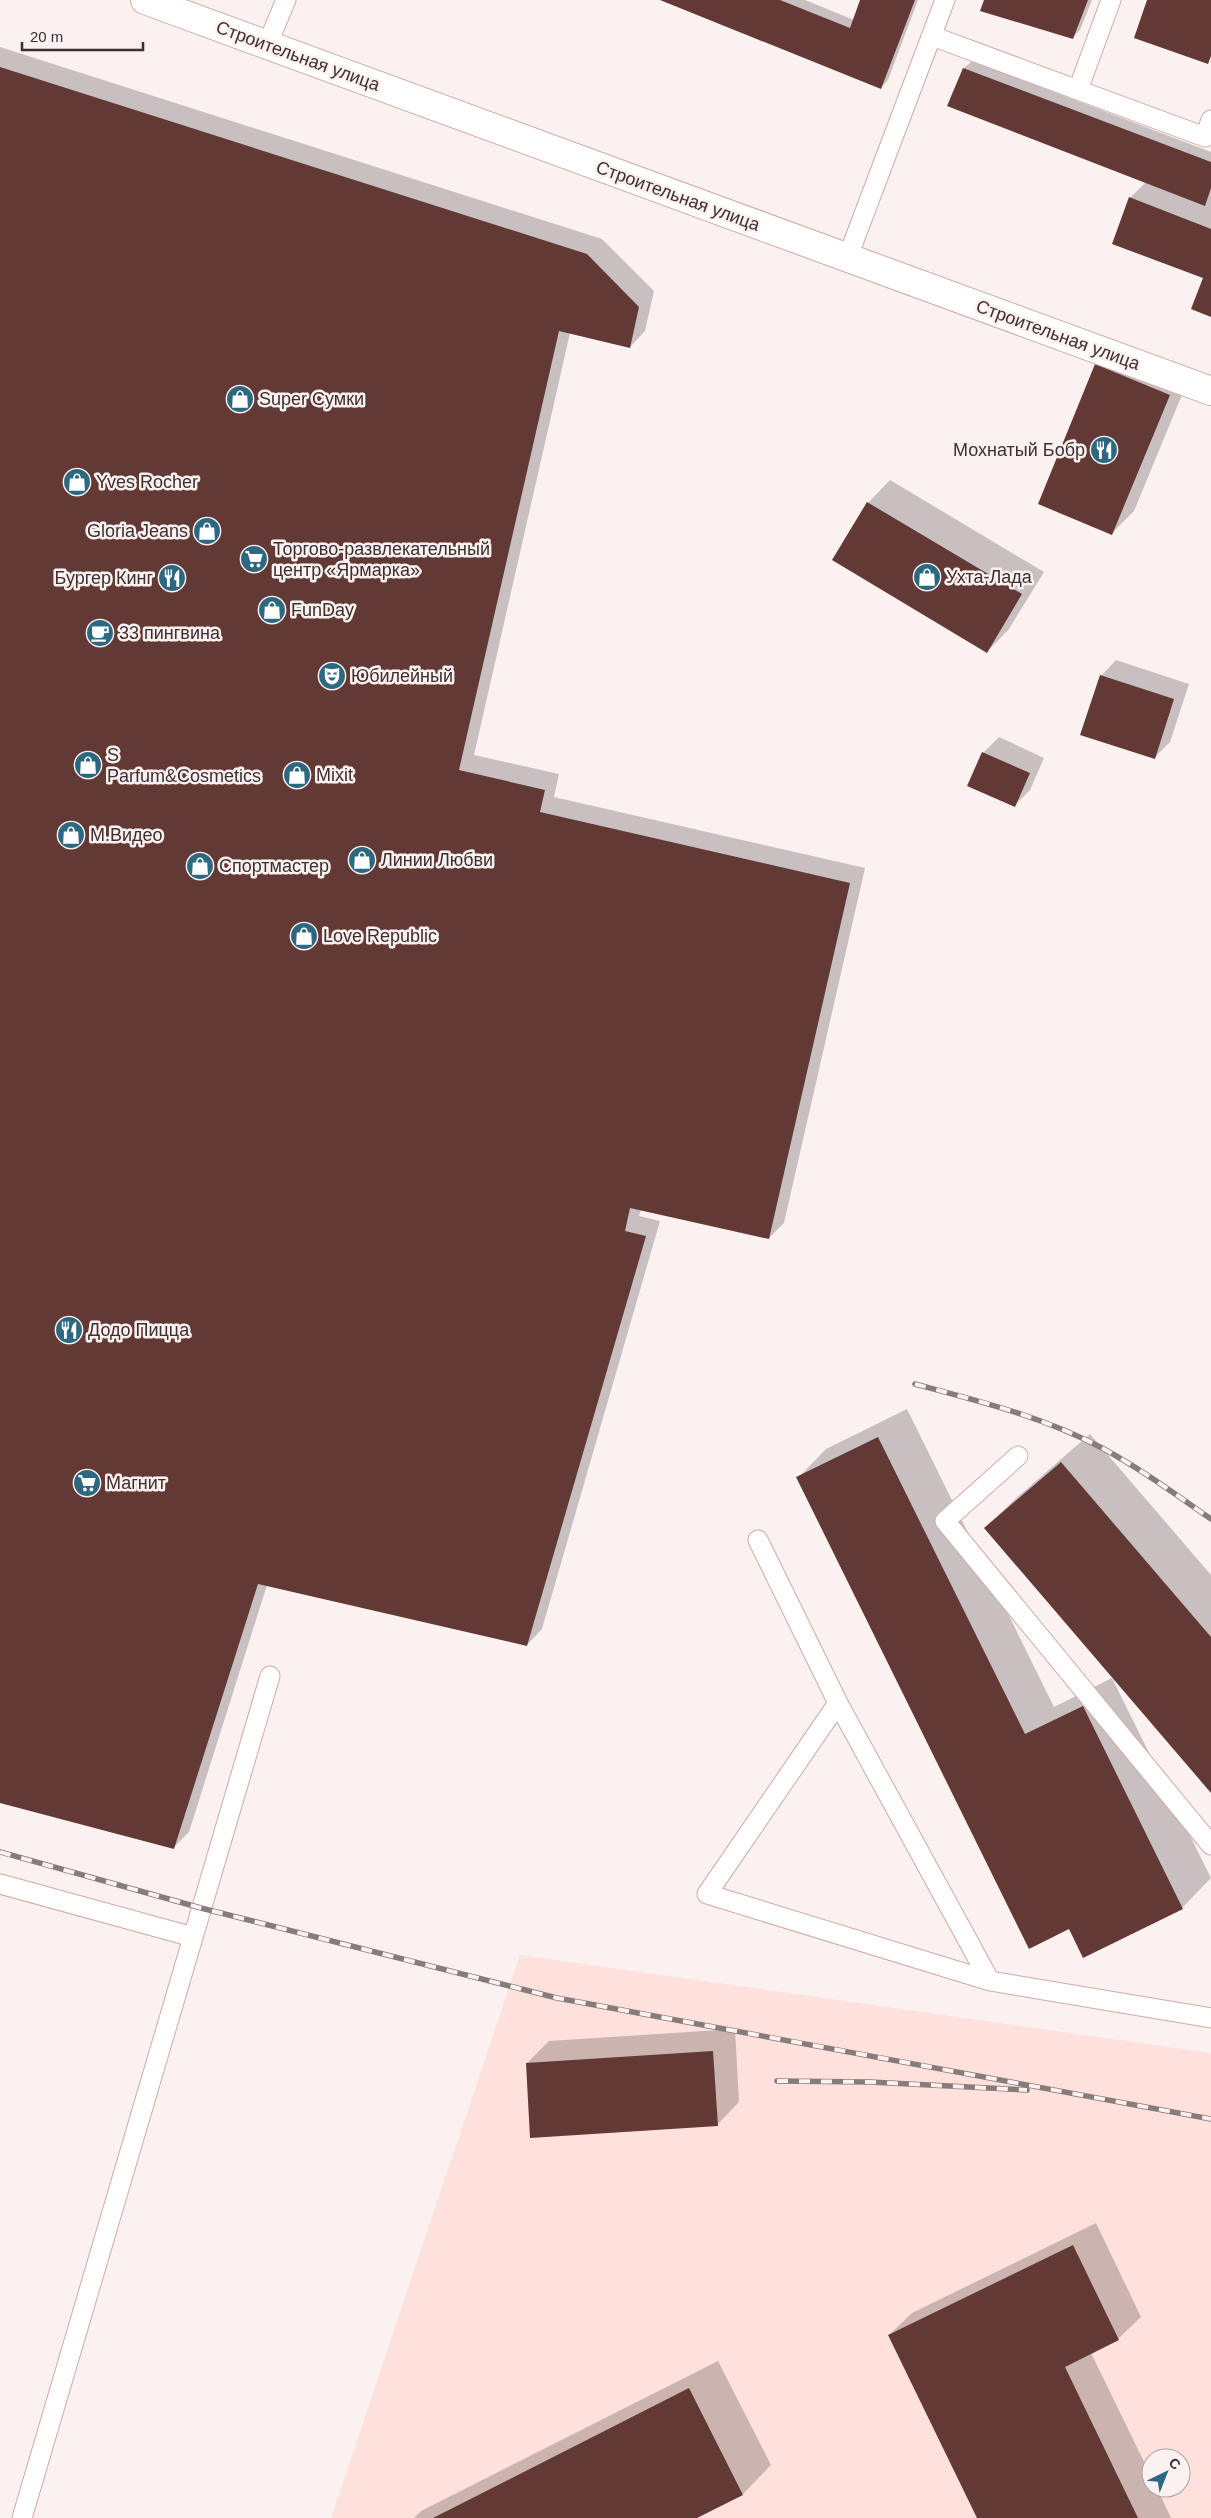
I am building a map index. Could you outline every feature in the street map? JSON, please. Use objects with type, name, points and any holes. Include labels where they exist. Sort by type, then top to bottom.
[{"type":"street","name":"Строительная улица","points":[[145,0],[847,259],[1211,390]]},
{"type":"lane","points":[[267,45],[286,0]]},
{"type":"lane","points":[[847,259],[945,0]]},
{"type":"lane","points":[[1078,90],[1111,0]]},
{"type":"lane","points":[[932,36],[1205,136],[1211,120]]},
{"type":"lane","points":[[1018,1456],[945,1520],[1211,1845]]},
{"type":"lane","points":[[758,1540],[838,1703],[990,1981]]},
{"type":"lane","points":[[22,2518],[270,1676]]},
{"type":"lane","points":[[838,1703],[707,1894],[990,1981],[1211,2018]]},
{"type":"lane","points":[[0,1884],[193,1937]]},
{"type":"shaded area","points":[[520,1955],[1211,2053],[1211,2518],[331,2518]]},
{"type":"building","points":[[660,0],[780,0],[850,28],[860,0],[915,0],[881,89]]},
{"type":"building","points":[[984,0],[1088,0],[1073,39],[980,11]]},
{"type":"building","points":[[1147,0],[1211,0],[1211,56],[1208,64],[1134,38]]},
{"type":"building","points":[[0,67],[587,254],[639,307],[630,348],[559,331],[459,770],[545,790],[540,812],[850,883],[769,1239],[630,1208],[625,1231],[646,1236],[527,1646],[258,1584],[174,1849],[0,1803]]},
{"type":"building","points":[[963,68],[1211,162],[1211,188],[1205,206],[947,106]]},
{"type":"building","points":[[1129,197],[1211,229],[1211,317],[1191,309],[1203,278],[1112,244]]},
{"type":"building","name":"Мохнатый Бобр","points":[[1095,364],[1170,395],[1112,535],[1038,504]]},
{"type":"building","name":"Ухта-Лада","points":[[867,502],[1022,594],[987,653],[832,560]]},
{"type":"building","points":[[1100,675],[1174,699],[1155,759],[1080,735]]},
{"type":"building","points":[[982,752],[1030,773],[1015,807],[967,786]]},
{"type":"building","points":[[878,1437],[1025,1734],[1083,1706],[1183,1909],[1083,1958],[1069,1929],[1029,1949],[796,1477]]},
{"type":"building","points":[[1061,1462],[1211,1637],[1211,1793],[984,1528]]},
{"type":"building","points":[[713,2051],[718,2126],[530,2138],[526,2063]]},
{"type":"building","points":[[1073,2245],[1119,2340],[1065,2367],[1138,2518],[977,2518],[888,2335]]},
{"type":"building","points":[[689,2388],[743,2495],[697,2518],[433,2518]]},
{"type":"railway","points":[[915,1384],[1011,1411],[1080,1437],[1130,1464],[1211,1519]]},
{"type":"railway","points":[[0,1852],[201,1908],[557,1998],[1211,2119]]},
{"type":"railway","points":[[777,2081],[870,2082],[1027,2090]]},
{"type":"place","name":"Super Сумки","points":[[240,399]]},
{"type":"place","name":"Мохнатый Бобр","points":[[1104,450]]},
{"type":"place","name":"Yves Rocher","points":[[77,482]]},
{"type":"place","name":"Gloria Jeans","points":[[207,531]]},
{"type":"place","name":"Торгово-развлекательный центр «Ярмарка»","points":[[254,559]]},
{"type":"place","name":"Ухта-Лада","points":[[927,577]]},
{"type":"place","name":"Бургер Кинг","points":[[172,578]]},
{"type":"place","name":"FunDay","points":[[272,610]]},
{"type":"place","name":"33 пингвина","points":[[100,633]]},
{"type":"place","name":"Юбилейный","points":[[332,676]]},
{"type":"place","name":"S Parfum&Cosmetics","points":[[88,765]]},
{"type":"place","name":"Mixit","points":[[297,775]]},
{"type":"place","name":"М.Видео","points":[[71,835]]},
{"type":"place","name":"Линии Любви","points":[[362,860]]},
{"type":"place","name":"Спортмастер","points":[[200,866]]},
{"type":"place","name":"Love Republic","points":[[304,936]]},
{"type":"place","name":"Додо Пицца","points":[[69,1330]]},
{"type":"place","name":"Магнит","points":[[87,1483]]}]
